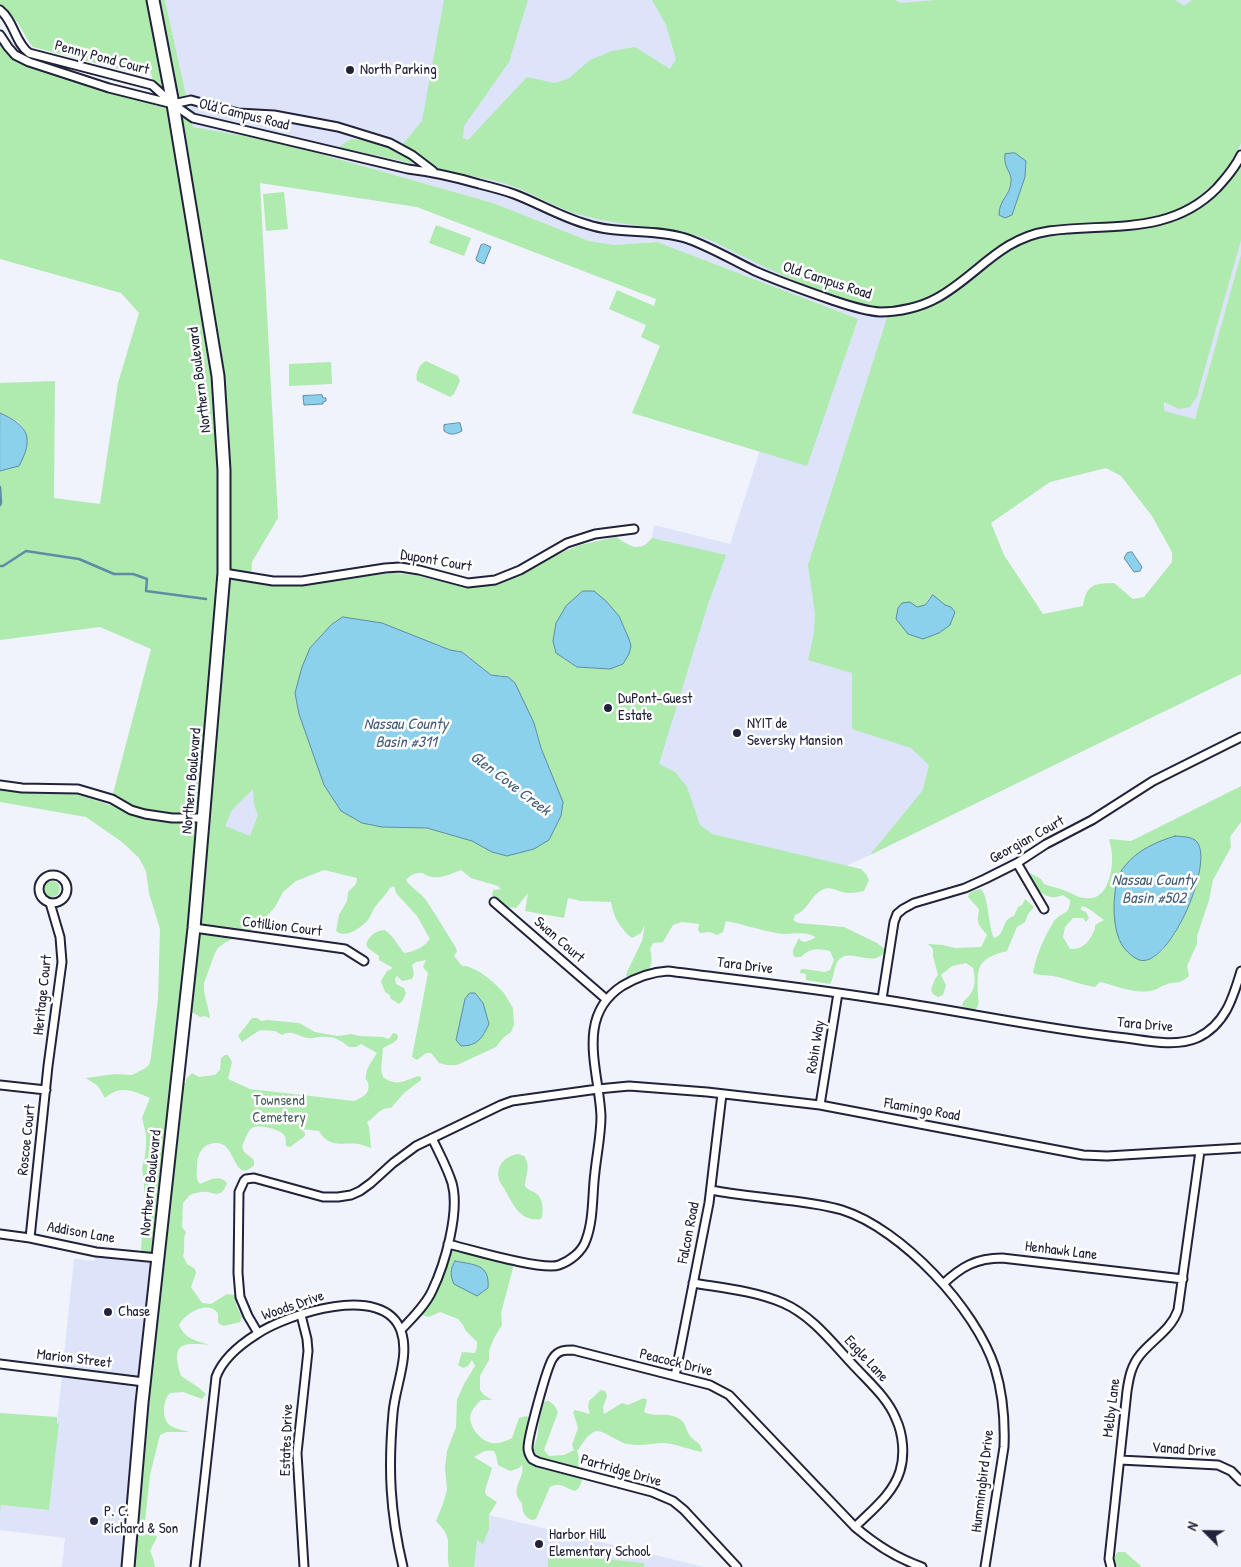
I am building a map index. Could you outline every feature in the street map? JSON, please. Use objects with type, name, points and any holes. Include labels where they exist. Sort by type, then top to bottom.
[{"type":"main road","name":"Northern Boulevard","points":[[128,1567],[136,1459],[194,928],[224,573],[224,470],[218,376],[173,104],[153,0]]},
{"type":"street","name":"Penny Pond Court","points":[[0,10],[8,18],[20,42],[29,53],[152,85],[173,104]]},
{"type":"street","name":"Penny Pond Court","points":[[0,35],[16,55],[29,62],[109,88],[173,104]]},
{"type":"street","name":"Old Campus Road","points":[[173,104],[190,100],[238,113],[274,115],[338,127],[390,143],[412,155],[434,172]]},
{"type":"street","name":"Old Campus Road","points":[[173,104],[193,118],[408,169],[434,172],[513,193],[586,225],[661,233],[684,238],[716,251],[755,271],[802,290],[856,308],[880,312],[904,309],[936,299],[955,287],[998,251],[1031,236],[1066,229],[1146,224],[1180,213],[1196,205],[1211,194],[1228,176],[1241,156]]},
{"type":"street","name":"Dupont Court","points":[[224,573],[273,581],[302,581],[400,567],[468,583],[496,580],[520,570],[567,543],[595,534],[634,529]]},
{"type":"street","name":"Georgian Court","points":[[882,999],[894,922],[897,914],[903,909],[914,903],[965,888],[1017,863],[1046,844],[1092,820],[1153,781],[1241,738]]},
{"type":"street","points":[[0,785],[22,788],[78,789],[112,799],[131,810],[145,814],[172,818],[204,818]]},
{"type":"street","points":[[1017,863],[1044,909]]},
{"type":"street","name":"Heritage Court","points":[[46,1090],[62,962],[60,937],[50,903],[42,897],[39,889],[45,877],[59,875],[66,882],[66,894],[60,901],[50,903]]},
{"type":"street","name":"Swan Court","points":[[494,902],[606,999]]},
{"type":"street","name":"Cotillion Court","points":[[194,928],[345,949],[364,961]]},
{"type":"street","name":"Tara Drive","points":[[448,1244],[541,1266],[558,1265],[572,1258],[578,1252],[586,1240],[590,1221],[601,1135],[592,1036],[596,1017],[606,999],[613,992],[630,981],[654,972],[668,972],[882,999],[1087,1034],[1176,1042],[1198,1038],[1219,1022],[1225,1014],[1234,994],[1241,970]]},
{"type":"street","name":"Robin Way","points":[[820,1105],[838,993]]},
{"type":"street","name":"Roscoe Court","points":[[0,1085],[46,1090],[30,1238]]},
{"type":"street","name":"Flamingo Road","points":[[258,1333],[243,1304],[239,1288],[238,1192],[246,1179],[254,1178],[323,1197],[351,1195],[360,1191],[405,1154],[432,1138],[512,1101],[629,1086],[820,1105],[1083,1155],[1107,1156],[1241,1148]]},
{"type":"street","name":"Falcon Road","points":[[675,1376],[711,1190],[722,1094]]},
{"type":"street","points":[[403,1567],[396,1536],[389,1465],[393,1410],[402,1362],[403,1345],[401,1330],[415,1315],[432,1291],[448,1244],[455,1206],[454,1193],[447,1169],[432,1138]]},
{"type":"street","name":"Melby Lane","points":[[1111,1567],[1109,1559],[1130,1374],[1139,1356],[1173,1322],[1180,1303],[1200,1151]]},
{"type":"street","name":"Hummingbird Drive","points":[[711,1190],[801,1201],[844,1211],[865,1220],[892,1236],[910,1252],[943,1284],[968,1317],[983,1339],[994,1366],[1002,1394],[1005,1427],[1004,1447],[985,1567]]},
{"type":"street","name":"Addison Lane","points":[[0,1234],[30,1238],[96,1252],[158,1258]]},
{"type":"street","name":"Henhawk Lane","points":[[943,1284],[962,1268],[979,1260],[990,1258],[1183,1279]]},
{"type":"street","name":"Eagle Lane","points":[[694,1283],[761,1296],[782,1303],[799,1312],[832,1343],[890,1407],[897,1420],[902,1437],[901,1469],[888,1494],[855,1527]]},
{"type":"street","name":"Woods Drive","points":[[195,1567],[216,1376],[223,1362],[232,1352],[258,1333],[301,1315],[327,1307],[368,1306],[385,1311],[394,1319],[401,1330]]},
{"type":"street","name":"Estates Drive","points":[[301,1315],[308,1351],[297,1453],[304,1567]]},
{"type":"street","name":"Peacock Drive","points":[[530,1458],[528,1451],[529,1443],[548,1369],[553,1358],[560,1351],[573,1350],[710,1385],[729,1395],[855,1527],[876,1545],[901,1559],[922,1567]]},
{"type":"street","name":"Marion Street","points":[[0,1364],[144,1382]]},
{"type":"street","name":"Partridge Drive","points":[[530,1458],[538,1462],[652,1492],[672,1501],[684,1510],[737,1567]]},
{"type":"street","name":"Vanad Drive","points":[[1120,1460],[1212,1464],[1228,1469],[1241,1481]]},
{"type":"shaded area","points":[[165,0],[1241,0],[1241,254],[1195,419],[1125,402],[911,339],[992,794],[870,855],[726,921],[461,870],[209,844],[245,581],[266,585],[290,586],[392,573],[415,575],[467,588],[497,584],[523,574],[549,558],[580,545],[616,537],[633,547],[643,546],[652,538],[654,525],[730,544],[808,301],[657,242],[615,245],[589,241],[493,203],[278,142],[193,127]]},
{"type":"shaded area","points":[[96,1252],[158,1258],[128,1567],[62,1567],[65,1538],[0,1530],[1,1505],[49,1510],[74,1259],[95,1261]]},
{"type":"shaded area","name":"Harbor Hill Elementary School","points":[[464,1509],[489,1515],[704,1567],[469,1567]]},
{"type":"green space","name":"Townsend Cemetery","points":[[0,0],[165,0],[193,127],[278,142],[493,203],[589,241],[615,245],[657,242],[858,319],[807,466],[632,413],[660,346],[641,337],[646,325],[609,309],[617,290],[654,306],[656,299],[417,207],[260,183],[278,518],[252,562],[251,582],[290,586],[392,573],[415,575],[467,588],[497,584],[523,574],[549,558],[580,545],[616,537],[634,547],[643,546],[652,538],[726,555],[708,604],[659,764],[675,772],[687,787],[700,825],[712,834],[861,869],[869,880],[864,891],[845,893],[830,888],[824,889],[803,910],[795,915],[793,920],[798,923],[844,927],[877,943],[886,950],[876,958],[846,956],[841,958],[838,960],[830,984],[806,980],[806,974],[800,973],[801,969],[825,972],[830,970],[834,960],[830,951],[814,950],[807,952],[801,957],[793,955],[793,950],[799,938],[805,942],[815,938],[814,936],[804,933],[776,933],[726,921],[723,932],[717,935],[710,932],[700,933],[698,930],[699,924],[682,922],[673,925],[663,942],[653,943],[650,949],[651,966],[645,973],[629,978],[626,976],[627,972],[642,941],[645,925],[641,933],[632,938],[618,922],[611,902],[581,901],[568,898],[564,918],[525,911],[528,893],[516,908],[502,905],[492,895],[493,890],[501,889],[498,886],[471,878],[461,870],[446,876],[437,877],[427,876],[422,873],[415,874],[406,880],[424,897],[434,912],[456,948],[457,951],[454,956],[462,966],[467,966],[480,972],[493,982],[504,993],[513,1008],[514,1025],[511,1032],[496,1047],[457,1065],[447,1065],[439,1063],[431,1053],[426,1053],[417,1060],[412,1057],[428,973],[423,967],[426,960],[412,965],[414,974],[412,979],[402,981],[397,976],[395,979],[396,984],[404,988],[406,993],[399,1004],[385,992],[381,981],[387,971],[393,968],[379,960],[379,956],[368,948],[366,944],[373,934],[385,930],[404,953],[418,949],[430,939],[417,916],[396,893],[394,886],[390,888],[377,904],[370,918],[364,924],[353,932],[344,934],[336,931],[339,915],[347,901],[348,892],[356,884],[357,878],[324,870],[296,881],[283,892],[275,907],[257,927],[226,942],[215,953],[204,983],[210,1017],[200,1017],[194,1013],[185,1012],[178,1081],[186,1083],[186,1079],[192,1073],[199,1077],[215,1075],[220,1070],[221,1058],[228,1055],[232,1062],[228,1079],[250,1089],[354,1101],[363,1097],[367,1092],[369,1087],[366,1079],[367,1072],[377,1053],[361,1044],[356,1047],[349,1047],[339,1040],[332,1038],[310,1038],[292,1033],[282,1035],[275,1031],[260,1030],[242,1042],[238,1036],[252,1018],[257,1018],[261,1021],[299,1023],[315,1032],[337,1036],[352,1034],[389,1039],[393,1033],[397,1034],[397,1040],[383,1048],[381,1070],[383,1077],[392,1082],[404,1081],[418,1076],[421,1077],[421,1080],[404,1093],[391,1108],[383,1109],[367,1122],[371,1148],[359,1144],[337,1144],[327,1140],[319,1131],[301,1129],[305,1136],[290,1147],[286,1146],[285,1136],[281,1132],[255,1127],[250,1129],[242,1146],[244,1152],[254,1160],[254,1165],[247,1170],[242,1170],[239,1167],[224,1145],[213,1143],[202,1149],[197,1161],[197,1180],[200,1184],[218,1178],[227,1183],[219,1194],[196,1193],[190,1195],[183,1203],[182,1227],[186,1232],[183,1256],[187,1264],[195,1269],[196,1273],[191,1287],[202,1303],[211,1304],[227,1294],[234,1295],[237,1298],[236,1305],[242,1317],[240,1322],[224,1326],[219,1324],[217,1312],[208,1307],[191,1313],[179,1325],[187,1336],[209,1345],[185,1345],[180,1347],[177,1357],[181,1376],[206,1394],[202,1399],[183,1392],[170,1393],[165,1401],[164,1414],[168,1423],[174,1428],[190,1432],[167,1432],[160,1435],[150,1475],[145,1522],[147,1529],[157,1537],[150,1551],[155,1567],[128,1567],[158,1258],[142,1253],[141,1249],[144,1207],[142,1168],[146,1145],[146,1134],[142,1118],[150,1098],[133,1091],[122,1090],[116,1091],[105,1098],[98,1086],[86,1078],[115,1074],[132,1075],[149,1065],[158,999],[160,929],[149,893],[146,871],[139,858],[122,842],[86,817],[0,802],[0,789],[72,793],[110,805],[151,649],[100,627],[0,640],[0,471],[19,466],[24,428],[17,421],[0,413],[0,383],[55,381],[54,498],[100,504],[118,383],[139,313],[121,293],[0,259],[0,41],[13,58],[22,63],[158,106],[150,68],[145,74],[126,71],[33,47],[15,19],[0,7]],"holes":[[[619,616],[629,639],[623,664],[610,669],[577,667],[556,653],[553,641],[556,623]],[[344,617],[382,623],[450,650],[463,652],[491,675],[502,675],[534,723],[541,748],[563,803],[561,816],[549,840],[492,852],[472,841],[427,828],[382,827],[310,648],[331,625]],[[253,789],[254,805],[258,815],[250,836],[225,826],[232,810]]]},
{"type":"green space","points":[[444,0],[528,0],[509,62],[464,126],[463,138],[468,140],[527,77],[554,83],[568,79],[590,60],[612,51],[635,47],[670,69],[676,59],[666,25],[652,0],[895,0],[901,3],[937,0],[1175,0],[1184,6],[1192,0],[1241,0],[1241,143],[1224,171],[1202,194],[1176,210],[1145,220],[1046,227],[1028,231],[999,246],[948,286],[933,295],[918,301],[890,307],[874,307],[834,296],[792,279],[702,237],[587,217],[498,182],[338,148],[351,139],[365,140],[398,150],[422,121]],"holes":[[[1015,153],[1025,177],[1012,215],[1005,218],[1004,197],[1011,185],[1005,154]]]},
{"type":"green space","points":[[1241,163],[1241,240],[1197,396],[1190,407],[1179,409],[1164,402],[1164,411],[1195,419],[1241,254],[1241,674],[870,855],[923,790],[929,765],[911,748],[852,729],[852,673],[808,660],[814,633],[815,614],[808,565],[888,315],[914,312],[935,304],[1003,253],[1029,241],[1055,235],[1140,229],[1174,220],[1204,203],[1230,178]],"holes":[[[1106,468],[1121,476],[1152,516],[1172,552],[1172,562],[1144,597],[1133,599],[1114,583],[1101,584],[1092,586],[1089,589],[1083,606],[1043,614],[1004,555],[991,523],[1050,482]],[[929,597],[941,601],[945,605],[896,619],[925,605]]]},
{"type":"green space","points":[[284,192],[288,229],[266,231],[263,194]]},
{"type":"green space","points":[[436,225],[471,238],[464,256],[429,243]]},
{"type":"green space","points":[[426,361],[458,376],[460,381],[454,394],[450,397],[417,381],[418,370],[421,364]]},
{"type":"green space","points":[[331,362],[332,384],[289,386],[289,364]]},
{"type":"green space","points":[[1241,786],[1241,822],[1230,837],[1231,847],[1213,880],[1209,900],[1197,936],[1197,944],[1187,966],[1189,976],[1179,982],[1154,990],[1140,991],[1100,982],[1095,987],[1033,973],[1047,933],[1055,920],[1068,910],[1070,900],[1063,895],[1052,897],[1043,894],[1034,884],[1030,873],[1041,879],[1044,884],[1080,897],[1093,898],[1103,891],[1110,877],[1112,855],[1109,839],[1131,841]],"holes":[[[1158,842],[1176,932],[1162,951],[1153,958],[1123,868],[1137,854]],[[1083,906],[1104,920],[1095,925],[1095,929],[1086,944],[1079,948],[1070,949],[1063,937],[1065,927],[1073,918],[1083,918],[1086,922],[1089,918],[1086,912],[1081,910]]]},
{"type":"green space","points":[[52,881],[60,889],[52,897],[44,889]]},
{"type":"green space","points":[[981,889],[986,899],[994,938],[1000,934],[1007,920],[1014,916],[1018,907],[1022,905],[1025,899],[1034,907],[1028,914],[1025,922],[1017,927],[1007,951],[989,957],[980,966],[978,1003],[974,1011],[962,1006],[973,990],[975,977],[973,968],[966,963],[952,966],[941,975],[946,985],[943,995],[938,997],[933,994],[931,990],[938,975],[933,949],[928,944],[955,948],[981,947],[987,935],[979,923],[979,909],[968,897],[969,893]]},
{"type":"green space","points":[[518,1154],[524,1156],[527,1163],[528,1170],[525,1186],[538,1195],[541,1200],[543,1210],[541,1219],[528,1218],[519,1212],[498,1177],[499,1168],[502,1163],[508,1157]]},
{"type":"green space","points":[[448,1244],[513,1259],[513,1268],[501,1313],[502,1325],[494,1338],[489,1351],[489,1360],[480,1376],[480,1390],[492,1400],[481,1400],[474,1408],[470,1418],[479,1436],[487,1442],[495,1443],[512,1438],[519,1418],[526,1416],[530,1418],[531,1423],[525,1435],[524,1448],[537,1463],[550,1466],[555,1464],[555,1462],[551,1461],[547,1464],[541,1462],[533,1449],[537,1438],[542,1402],[549,1401],[558,1412],[544,1450],[549,1456],[564,1455],[574,1450],[572,1445],[578,1428],[573,1412],[575,1410],[590,1414],[589,1401],[601,1390],[605,1391],[607,1396],[603,1407],[604,1414],[622,1403],[628,1405],[644,1398],[647,1400],[644,1412],[648,1414],[671,1415],[680,1419],[690,1436],[700,1445],[702,1452],[664,1443],[632,1445],[603,1432],[593,1432],[577,1451],[580,1461],[578,1469],[582,1480],[579,1488],[575,1491],[560,1485],[550,1487],[536,1519],[532,1520],[524,1513],[517,1493],[523,1470],[522,1465],[510,1471],[498,1465],[494,1451],[483,1452],[474,1457],[492,1468],[485,1491],[486,1495],[497,1502],[489,1515],[489,1529],[483,1544],[477,1540],[474,1567],[449,1567],[447,1538],[442,1527],[436,1521],[447,1489],[445,1468],[447,1451],[456,1427],[457,1400],[475,1366],[472,1360],[468,1366],[463,1368],[458,1365],[462,1352],[475,1353],[477,1342],[458,1319],[440,1312],[429,1317],[422,1315]]},
{"type":"green space","points":[[0,1413],[57,1417],[57,1423],[59,1424],[49,1510],[1,1505],[0,1515]]},
{"type":"green space","points":[[1118,1552],[1125,1552],[1142,1567],[1118,1567],[1115,1556]]},
{"type":"green space","points":[[565,1555],[644,1563],[644,1567],[548,1567],[548,1558]]},
{"type":"water","points":[[1015,153],[1026,161],[1025,177],[1012,215],[1005,218],[999,215],[1011,181],[1005,163],[1005,154]]},
{"type":"water","points":[[484,244],[491,247],[484,264],[476,259],[481,245]]},
{"type":"water","points":[[322,395],[323,398],[326,398],[323,404],[304,405],[303,396]]},
{"type":"water","points":[[0,413],[23,428],[27,440],[24,456],[19,466],[0,471]]},
{"type":"water","points":[[460,423],[462,431],[458,433],[449,434],[444,431],[444,425]]},
{"type":"water","points":[[1132,552],[1142,567],[1140,571],[1134,572],[1124,558],[1127,553]]},
{"type":"water","points":[[583,591],[594,591],[619,616],[631,646],[623,664],[610,669],[577,667],[556,653],[553,641],[556,623],[566,606]]},
{"type":"water","points":[[933,595],[945,605],[951,607],[955,612],[950,625],[939,633],[923,639],[908,634],[896,619],[898,608],[902,603],[910,602],[917,607],[925,605]]},
{"type":"water","name":"Nassau County Basin #311","points":[[343,617],[382,623],[450,650],[462,652],[491,675],[508,677],[515,683],[534,723],[541,748],[563,802],[561,816],[549,840],[534,849],[507,856],[492,852],[472,841],[427,828],[382,827],[362,823],[341,811],[324,785],[299,714],[295,693],[302,667],[310,648],[331,625]]},
{"type":"water","name":"Nassau County Basin #502","points":[[1175,836],[1195,840],[1201,854],[1194,893],[1185,915],[1161,951],[1149,959],[1137,959],[1123,946],[1116,929],[1114,900],[1117,881],[1124,867],[1141,851]]},
{"type":"water","points":[[470,993],[475,993],[483,1003],[489,1024],[479,1040],[472,1045],[461,1046],[456,1040],[465,999]]},
{"type":"water","points":[[455,1261],[475,1265],[484,1270],[488,1280],[488,1288],[477,1296],[454,1284],[451,1272]]},
{"type":"waterway","points":[[0,487],[0,505]]},
{"type":"waterway","name":"Glen Cove Creek","points":[[0,566],[26,551],[79,559],[114,574],[133,574],[147,579],[146,591],[206,599]]},
{"type":"place","name":"North Parking","points":[[350,70]]},
{"type":"place","name":"DuPont-Guest Estate","points":[[608,708]]},
{"type":"place","name":"NYIT de Seversky Mansion","points":[[737,733]]},
{"type":"place","name":"Chase","points":[[108,1312]]},
{"type":"place","name":"P. C. Richard & Son","points":[[94,1521]]},
{"type":"place","name":"Harbor Hill Elementary School","points":[[539,1544]]}]
